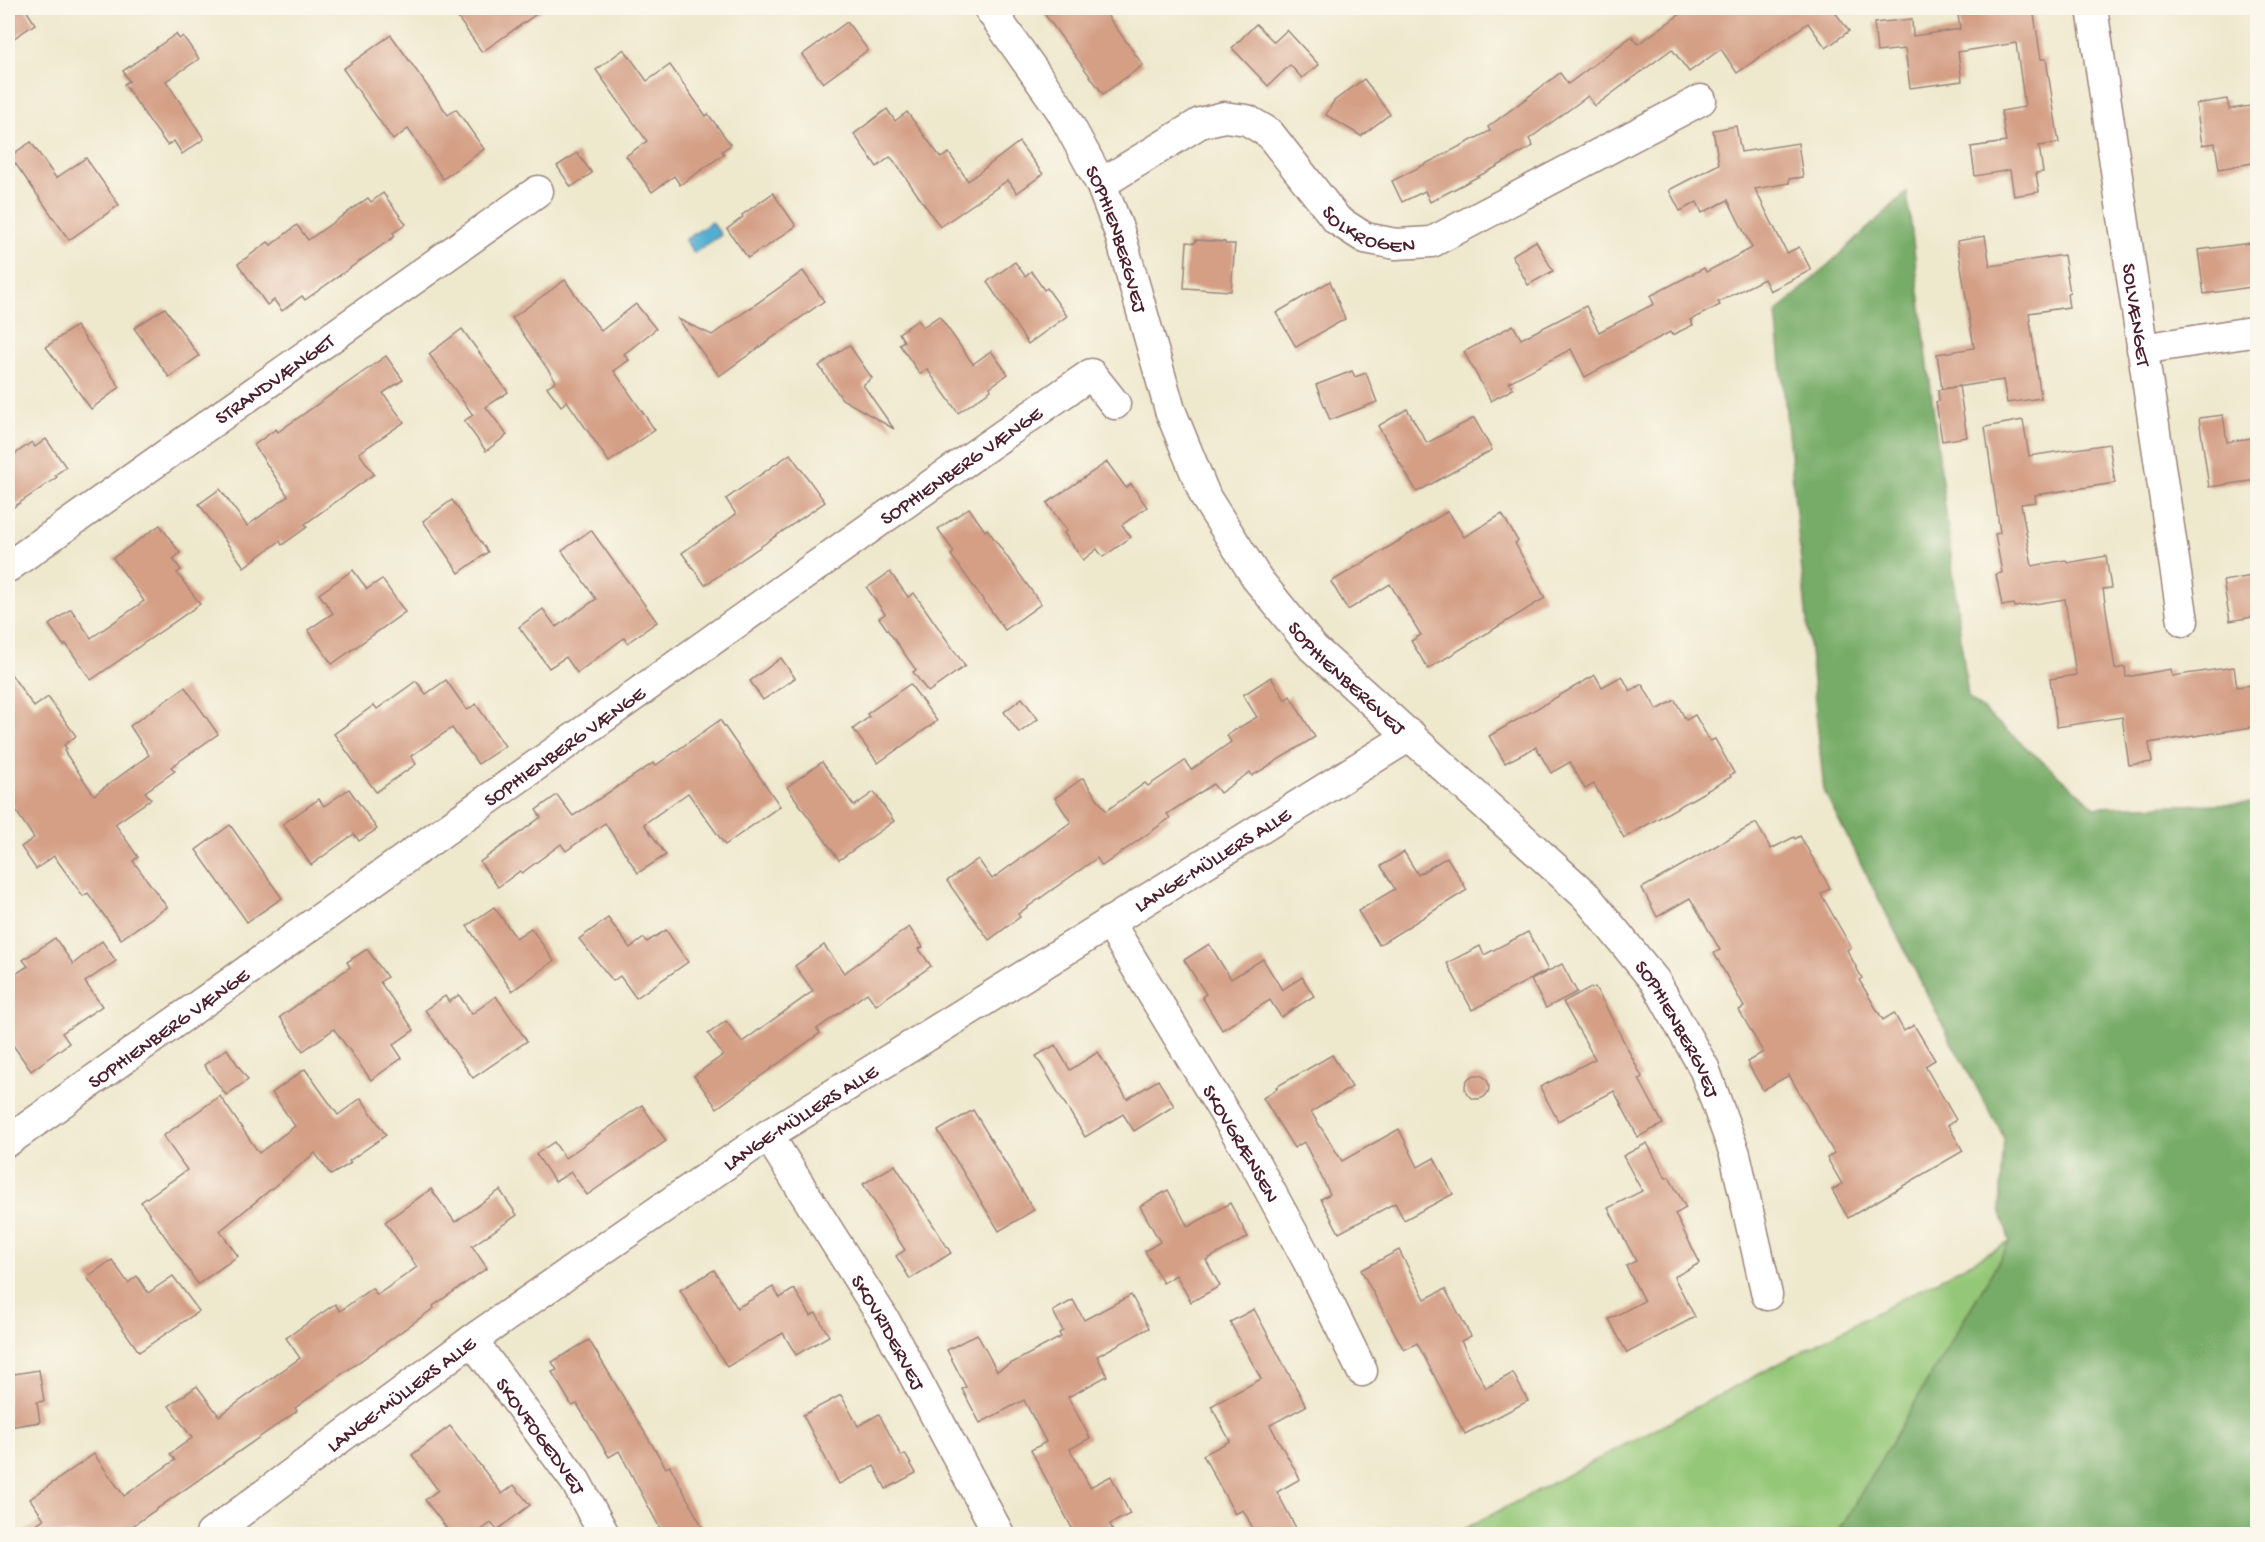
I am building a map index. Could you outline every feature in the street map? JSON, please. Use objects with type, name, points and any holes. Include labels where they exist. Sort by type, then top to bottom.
[{"type":"street","name":"SOPHIENBERGVEJ","points":[[990,8],[1061,110],[1101,184],[1119,231],[1170,410],[1206,498],[1258,580],[1314,648],[1586,896],[1655,981],[1704,1068],[1735,1154],[1767,1295]]},
{"type":"street","name":"SOLVÆNGET","points":[[2092,8],[2183,621]]},
{"type":"street","name":"SOLKROGEN","points":[[1101,184],[1200,123],[1224,117],[1247,120],[1269,133],[1337,220],[1365,238],[1396,244],[1432,242],[1701,100]]},
{"type":"street","name":"STRANDVÆNGET","points":[[8,567],[538,191]]},
{"type":"street","points":[[2142,349],[2258,331]]},
{"type":"street","name":"SOPHIENBERG VÆNGE","points":[[8,1141],[907,501],[1092,374],[1115,404]]},
{"type":"street","name":"LANGE-MÜLLERS ALLE","points":[[211,1534],[472,1340],[768,1135],[1411,735]]},
{"type":"street","name":"SKOVGRÆNSEN","points":[[1109,922],[1256,1165],[1308,1261],[1362,1371]]},
{"type":"street","name":"SKOVRIDERVEJ","points":[[768,1135],[885,1321],[999,1534]]},
{"type":"street","name":"SKOVFOGEDVEJ","points":[[472,1340],[576,1482],[604,1534]]},
{"type":"green space","points":[[1907,192],[1968,697],[2095,807],[2257,803],[2257,1534],[1837,1534],[2010,1242],[2000,1209],[2004,1137],[1954,1047],[1824,791],[1776,313]]},
{"type":"green space","points":[[2010,1242],[1837,1534],[1455,1534]]},
{"type":"water","points":[[712,222],[721,235],[694,253],[685,240]]},
{"type":"building","points":[[8,8],[25,8],[35,24],[8,42]]},
{"type":"building","points":[[451,8],[545,8],[482,52]]},
{"type":"building","points":[[1040,8],[1102,8],[1143,65],[1103,94]]},
{"type":"building","points":[[1689,8],[1832,8],[1849,31],[1826,48],[1808,23],[1737,73],[1721,49],[1689,72],[1672,49],[1595,106],[1588,96],[1529,139],[1533,146],[1496,167],[1430,202],[1425,191],[1402,202],[1392,181],[1490,131],[1488,127],[1560,73],[1568,84],[1632,36],[1638,44]]},
{"type":"building","points":[[1957,8],[2033,8],[2041,59],[2046,59],[2059,143],[2039,146],[2043,172],[2036,173],[2039,192],[2014,196],[2010,170],[1975,176],[1971,147],[2006,142],[2001,111],[2025,107],[2016,43],[1958,52],[1962,81],[1910,88],[1905,49],[1877,52],[1874,23],[1912,19],[1913,36],[1960,29]]},
{"type":"building","points":[[847,22],[868,50],[823,83],[802,55]]},
{"type":"building","points":[[1256,24],[1274,42],[1287,30],[1319,65],[1302,78],[1290,65],[1268,86],[1232,48]]},
{"type":"building","points":[[176,34],[179,39],[183,36],[199,59],[166,81],[204,139],[182,154],[174,141],[167,145],[146,116],[124,84],[129,81],[123,71]]},
{"type":"building","points":[[391,35],[448,115],[456,109],[484,149],[443,179],[408,129],[393,140],[343,69]]},
{"type":"building","points":[[624,49],[647,81],[670,65],[706,116],[708,114],[731,145],[722,151],[724,154],[680,185],[674,176],[652,192],[626,156],[647,141],[596,70]]},
{"type":"building","points":[[1364,79],[1390,114],[1361,136],[1326,115],[1334,101]]},
{"type":"building","points":[[2227,99],[2229,109],[2258,105],[2258,162],[2219,169],[2215,143],[2202,145],[2196,104]]},
{"type":"building","points":[[887,109],[895,121],[907,112],[941,158],[949,153],[968,181],[1019,142],[1043,174],[1017,193],[1008,180],[940,227],[894,161],[890,157],[877,167],[854,134]]},
{"type":"building","points":[[1736,126],[1741,152],[1798,143],[1803,177],[1789,179],[1789,183],[1755,189],[1787,253],[1799,247],[1811,270],[1770,291],[1764,279],[1718,302],[1720,305],[1690,320],[1693,325],[1672,335],[1670,332],[1585,377],[1571,349],[1509,382],[1513,389],[1491,401],[1464,352],[1513,325],[1521,339],[1586,306],[1599,332],[1654,304],[1650,296],[1704,268],[1706,272],[1752,248],[1728,200],[1702,213],[1697,202],[1680,211],[1669,190],[1719,164],[1713,130]]},
{"type":"building","points":[[31,142],[56,178],[86,158],[119,205],[69,240],[10,156]]},
{"type":"building","points":[[577,153],[592,173],[571,187],[557,166]]},
{"type":"building","points":[[383,193],[406,224],[393,233],[395,236],[305,300],[302,296],[282,311],[274,300],[267,305],[238,264],[268,242],[271,245],[297,225],[308,240],[368,198],[371,202]]},
{"type":"building","points":[[773,193],[796,226],[748,258],[727,229]]},
{"type":"building","points":[[1985,236],[1990,266],[2064,255],[2070,293],[2067,294],[2069,307],[2029,313],[2041,398],[2007,403],[2003,380],[1942,389],[1937,354],[1974,348],[1957,241]]},
{"type":"building","points":[[1196,240],[1235,244],[1231,291],[1184,288],[1187,242],[1195,243]]},
{"type":"building","points":[[1536,241],[1553,271],[1528,285],[1512,255]]},
{"type":"building","points":[[2258,242],[2258,286],[2204,294],[2198,250]]},
{"type":"building","points":[[1015,262],[1025,276],[1031,271],[1044,290],[1047,288],[1067,316],[1028,344],[987,282]]},
{"type":"building","points":[[803,271],[824,301],[719,376],[678,319],[712,335]]},
{"type":"building","points":[[565,280],[601,331],[636,304],[656,329],[624,354],[629,360],[614,371],[655,430],[609,462],[567,401],[561,406],[547,387],[556,381],[512,318]]},
{"type":"building","points":[[1330,281],[1345,319],[1296,347],[1276,313]]},
{"type":"building","points":[[165,308],[199,356],[169,377],[134,328]]},
{"type":"building","points":[[939,316],[973,364],[991,351],[1008,374],[990,387],[991,390],[958,413],[927,369],[920,374],[899,344],[904,341],[899,333],[918,320],[923,327]]},
{"type":"building","points":[[76,326],[120,387],[91,409],[46,347]]},
{"type":"building","points":[[462,329],[508,392],[486,407],[507,435],[486,451],[464,421],[473,415],[429,354]]},
{"type":"building","points":[[849,345],[872,378],[863,385],[894,429],[842,399],[819,366]]},
{"type":"building","points":[[386,356],[403,380],[383,393],[404,422],[359,453],[374,474],[305,524],[307,527],[282,545],[280,541],[244,567],[199,504],[220,489],[247,526],[288,496],[254,445],[276,429],[278,432]]},
{"type":"building","points":[[1352,371],[1355,377],[1366,373],[1377,402],[1330,420],[1316,385]]},
{"type":"building","points":[[1959,386],[1967,437],[1942,441],[1936,402],[1939,401],[1938,390]]},
{"type":"building","points":[[1407,409],[1427,443],[1474,418],[1492,450],[1417,492],[1378,426]]},
{"type":"building","points":[[2223,415],[2227,442],[2258,437],[2258,480],[2209,487],[2199,418]]},
{"type":"building","points":[[2023,420],[2029,456],[2109,444],[2115,483],[2035,495],[2036,502],[2021,504],[2032,566],[2106,556],[2111,588],[2103,589],[2115,669],[2125,667],[2126,677],[2171,669],[2172,676],[2234,667],[2237,687],[2258,684],[2258,726],[2149,743],[2152,762],[2129,765],[2122,717],[2057,727],[2050,679],[2076,675],[2065,599],[2015,607],[2014,604],[2002,606],[1996,574],[2002,573],[1995,534],[2000,533],[1985,427]]},
{"type":"building","points":[[46,439],[66,467],[55,475],[57,477],[8,511],[8,459],[32,442],[35,447]]},
{"type":"building","points":[[790,454],[825,502],[705,585],[682,553],[736,514],[726,499]]},
{"type":"building","points":[[1107,462],[1126,488],[1131,484],[1147,507],[1122,525],[1131,537],[1103,557],[1097,549],[1083,560],[1064,533],[1067,531],[1047,503]]},
{"type":"building","points":[[452,500],[488,552],[459,573],[423,521]]},
{"type":"building","points":[[969,508],[1041,604],[1005,630],[951,555],[954,552],[938,529]]},
{"type":"building","points":[[1448,511],[1464,537],[1502,514],[1518,541],[1515,543],[1545,598],[1428,669],[1411,641],[1421,635],[1390,584],[1348,610],[1331,582]]},
{"type":"building","points":[[160,525],[180,553],[173,559],[181,570],[177,573],[200,604],[91,680],[66,644],[64,646],[49,625],[71,609],[91,638],[144,601],[113,558]]},
{"type":"building","points":[[591,530],[657,622],[627,643],[624,638],[577,673],[566,657],[549,668],[519,627],[543,609],[556,627],[596,599],[562,551]]},
{"type":"building","points":[[353,570],[367,589],[382,579],[405,612],[332,664],[308,630],[333,613],[319,594]]},
{"type":"building","points":[[890,572],[908,597],[914,593],[965,666],[928,692],[913,672],[916,670],[879,618],[885,614],[867,588]]},
{"type":"building","points":[[2258,575],[2258,616],[2230,621],[2223,581]]},
{"type":"building","points":[[781,658],[795,678],[763,700],[750,681]]},
{"type":"building","points":[[8,670],[34,707],[48,697],[76,736],[64,745],[67,749],[64,751],[94,795],[149,755],[130,726],[185,687],[218,734],[171,767],[175,771],[145,792],[151,799],[115,824],[138,857],[133,861],[167,907],[121,939],[88,893],[83,896],[54,856],[36,869],[21,847],[34,838],[8,799]]},
{"type":"building","points":[[1595,675],[1602,687],[1622,676],[1630,691],[1642,684],[1657,710],[1675,700],[1686,720],[1695,715],[1710,741],[1715,739],[1734,773],[1730,775],[1731,777],[1624,838],[1594,784],[1585,789],[1570,762],[1551,773],[1536,747],[1505,763],[1489,736]]},
{"type":"building","points":[[1271,677],[1285,700],[1290,696],[1315,737],[1252,776],[1250,772],[1220,793],[1213,784],[1167,814],[1170,818],[1102,866],[1097,858],[1018,914],[1020,917],[989,940],[947,881],[978,859],[992,879],[1071,822],[1055,798],[1083,778],[1106,811],[1145,783],[1148,786],[1185,761],[1191,770],[1231,742],[1227,735],[1257,717],[1243,695]]},
{"type":"building","points":[[446,680],[467,710],[476,704],[505,746],[478,764],[452,728],[411,756],[416,764],[376,792],[334,734],[374,705],[377,709],[416,681],[426,694]]},
{"type":"building","points":[[910,684],[937,721],[878,763],[853,729],[869,717],[867,714]]},
{"type":"building","points":[[1022,698],[1038,719],[1019,733],[1004,712]]},
{"type":"building","points":[[720,720],[780,806],[725,845],[688,793],[644,824],[666,855],[638,873],[605,823],[566,851],[561,844],[522,873],[520,871],[498,887],[480,862],[541,817],[536,810],[557,795],[573,816],[653,763],[655,766]]},
{"type":"building","points":[[822,762],[854,806],[874,792],[894,821],[839,860],[787,787]]},
{"type":"building","points":[[349,789],[377,829],[359,841],[354,834],[311,865],[283,824],[319,799],[324,806]]},
{"type":"building","points":[[1756,823],[1771,849],[1800,836],[1830,888],[1821,894],[1851,947],[1847,950],[1862,978],[1859,980],[1883,1020],[1894,1013],[1904,1031],[1914,1025],[1935,1060],[1925,1066],[1956,1120],[1948,1125],[1963,1151],[1848,1218],[1832,1190],[1842,1184],[1827,1158],[1834,1153],[1789,1075],[1763,1090],[1747,1062],[1763,1052],[1739,1010],[1744,1007],[1714,953],[1720,950],[1690,898],[1657,917],[1642,888]]},
{"type":"building","points":[[230,825],[282,898],[247,922],[196,850]]},
{"type":"building","points":[[1404,852],[1418,875],[1447,857],[1467,890],[1379,945],[1358,911],[1395,889],[1381,866]]},
{"type":"building","points":[[494,907],[516,938],[531,928],[554,961],[512,991],[467,926]]},
{"type":"building","points":[[608,918],[630,948],[644,938],[647,942],[666,930],[688,962],[636,998],[620,976],[613,981],[579,939]]},
{"type":"building","points":[[909,927],[923,947],[919,949],[931,966],[876,1005],[867,993],[817,1029],[820,1033],[717,1108],[694,1076],[723,1055],[708,1034],[726,1021],[742,1042],[813,991],[795,966],[824,945],[844,973]]},
{"type":"building","points":[[1528,932],[1548,970],[1472,1010],[1447,963],[1480,946],[1484,955]]},
{"type":"building","points":[[55,938],[73,964],[102,941],[116,961],[85,982],[102,1006],[62,1033],[69,1043],[31,1071],[8,1038],[8,979],[28,966],[23,960]]},
{"type":"building","points":[[1209,944],[1231,979],[1263,959],[1282,990],[1302,977],[1314,996],[1281,1017],[1270,1000],[1222,1030],[1202,997],[1206,994],[1184,960]]},
{"type":"building","points":[[367,949],[387,977],[380,982],[414,1030],[393,1045],[402,1058],[371,1080],[334,1029],[303,1051],[280,1017],[350,967],[347,962]]},
{"type":"building","points":[[1562,964],[1577,992],[1546,1008],[1531,980]]},
{"type":"building","points":[[1591,987],[1592,989],[1595,987],[1604,1003],[1642,1077],[1639,1079],[1663,1124],[1638,1137],[1614,1091],[1558,1121],[1540,1087],[1595,1059],[1563,1002]]},
{"type":"building","points":[[459,995],[472,1014],[496,996],[527,1041],[473,1078],[425,1010],[445,996],[449,1002]]},
{"type":"building","points":[[1055,1045],[1070,1070],[1098,1052],[1127,1099],[1158,1080],[1174,1106],[1134,1131],[1123,1114],[1085,1137],[1036,1056]]},
{"type":"building","points":[[227,1049],[248,1080],[226,1095],[204,1065]]},
{"type":"building","points":[[1332,1055],[1352,1087],[1311,1112],[1342,1161],[1399,1129],[1418,1167],[1434,1158],[1453,1194],[1404,1220],[1395,1203],[1339,1233],[1321,1199],[1330,1194],[1304,1142],[1294,1148],[1263,1098],[1277,1089],[1276,1087]]},
{"type":"building","points":[[305,1069],[338,1115],[361,1098],[386,1135],[349,1161],[351,1163],[331,1175],[315,1153],[220,1231],[238,1256],[198,1284],[141,1202],[187,1170],[163,1136],[220,1096],[259,1153],[295,1126],[272,1093]]},
{"type":"building","points":[[1477,1075],[1485,1079],[1489,1087],[1485,1095],[1477,1099],[1469,1095],[1465,1087],[1469,1079]]},
{"type":"building","points":[[642,1105],[666,1141],[587,1195],[571,1172],[555,1182],[536,1154],[554,1142],[565,1158]]},
{"type":"building","points":[[973,1110],[1034,1210],[999,1231],[938,1131]]},
{"type":"building","points":[[1647,1143],[1686,1208],[1675,1214],[1700,1263],[1674,1277],[1695,1317],[1627,1353],[1609,1319],[1644,1301],[1626,1266],[1636,1261],[1608,1208],[1642,1191],[1623,1156]]},
{"type":"building","points":[[895,1165],[951,1253],[910,1279],[896,1256],[905,1250],[863,1184]]},
{"type":"building","points":[[431,1189],[455,1222],[500,1190],[517,1215],[472,1246],[487,1268],[295,1408],[297,1411],[121,1534],[20,1534],[44,1519],[30,1499],[94,1454],[124,1496],[175,1460],[170,1454],[192,1438],[169,1406],[197,1386],[219,1416],[300,1358],[286,1338],[335,1304],[340,1311],[372,1288],[377,1295],[417,1267],[385,1222]]},
{"type":"building","points":[[1168,1190],[1188,1227],[1230,1203],[1248,1237],[1206,1260],[1220,1286],[1191,1302],[1176,1275],[1163,1283],[1145,1251],[1160,1242],[1140,1206]]},
{"type":"building","points":[[1399,1250],[1425,1299],[1445,1289],[1471,1336],[1461,1341],[1486,1388],[1513,1373],[1528,1401],[1465,1434],[1417,1343],[1404,1350],[1361,1270]]},
{"type":"building","points":[[112,1260],[128,1283],[137,1276],[148,1293],[173,1276],[199,1311],[139,1352],[87,1277]]},
{"type":"building","points":[[714,1270],[737,1308],[773,1287],[780,1298],[794,1289],[811,1316],[816,1313],[829,1336],[796,1355],[783,1333],[727,1367],[680,1290]]},
{"type":"building","points":[[1131,1295],[1149,1328],[1097,1356],[1107,1376],[1068,1397],[1090,1438],[1070,1449],[1090,1487],[1111,1476],[1130,1514],[1110,1524],[1114,1534],[1075,1534],[1031,1450],[1046,1442],[1024,1400],[980,1423],[962,1389],[966,1387],[947,1350],[977,1334],[997,1371],[1061,1337],[1059,1333],[1063,1331],[1053,1311],[1073,1300],[1084,1320]]},
{"type":"building","points":[[1254,1309],[1306,1406],[1270,1425],[1300,1479],[1277,1492],[1296,1528],[1284,1534],[1256,1534],[1243,1510],[1235,1514],[1203,1455],[1230,1441],[1211,1406],[1261,1379],[1230,1322]]},
{"type":"building","points":[[589,1340],[666,1468],[670,1466],[706,1534],[663,1534],[619,1451],[609,1457],[577,1404],[572,1406],[552,1372],[557,1370],[552,1362]]},
{"type":"building","points":[[39,1370],[44,1401],[37,1402],[40,1422],[8,1427],[8,1375]]},
{"type":"building","points":[[841,1395],[858,1426],[879,1414],[901,1456],[905,1454],[916,1473],[886,1489],[874,1466],[839,1484],[803,1415]]},
{"type":"building","points":[[450,1426],[502,1494],[514,1485],[530,1505],[497,1530],[491,1523],[476,1534],[451,1534],[425,1500],[438,1490],[412,1455]]}]
